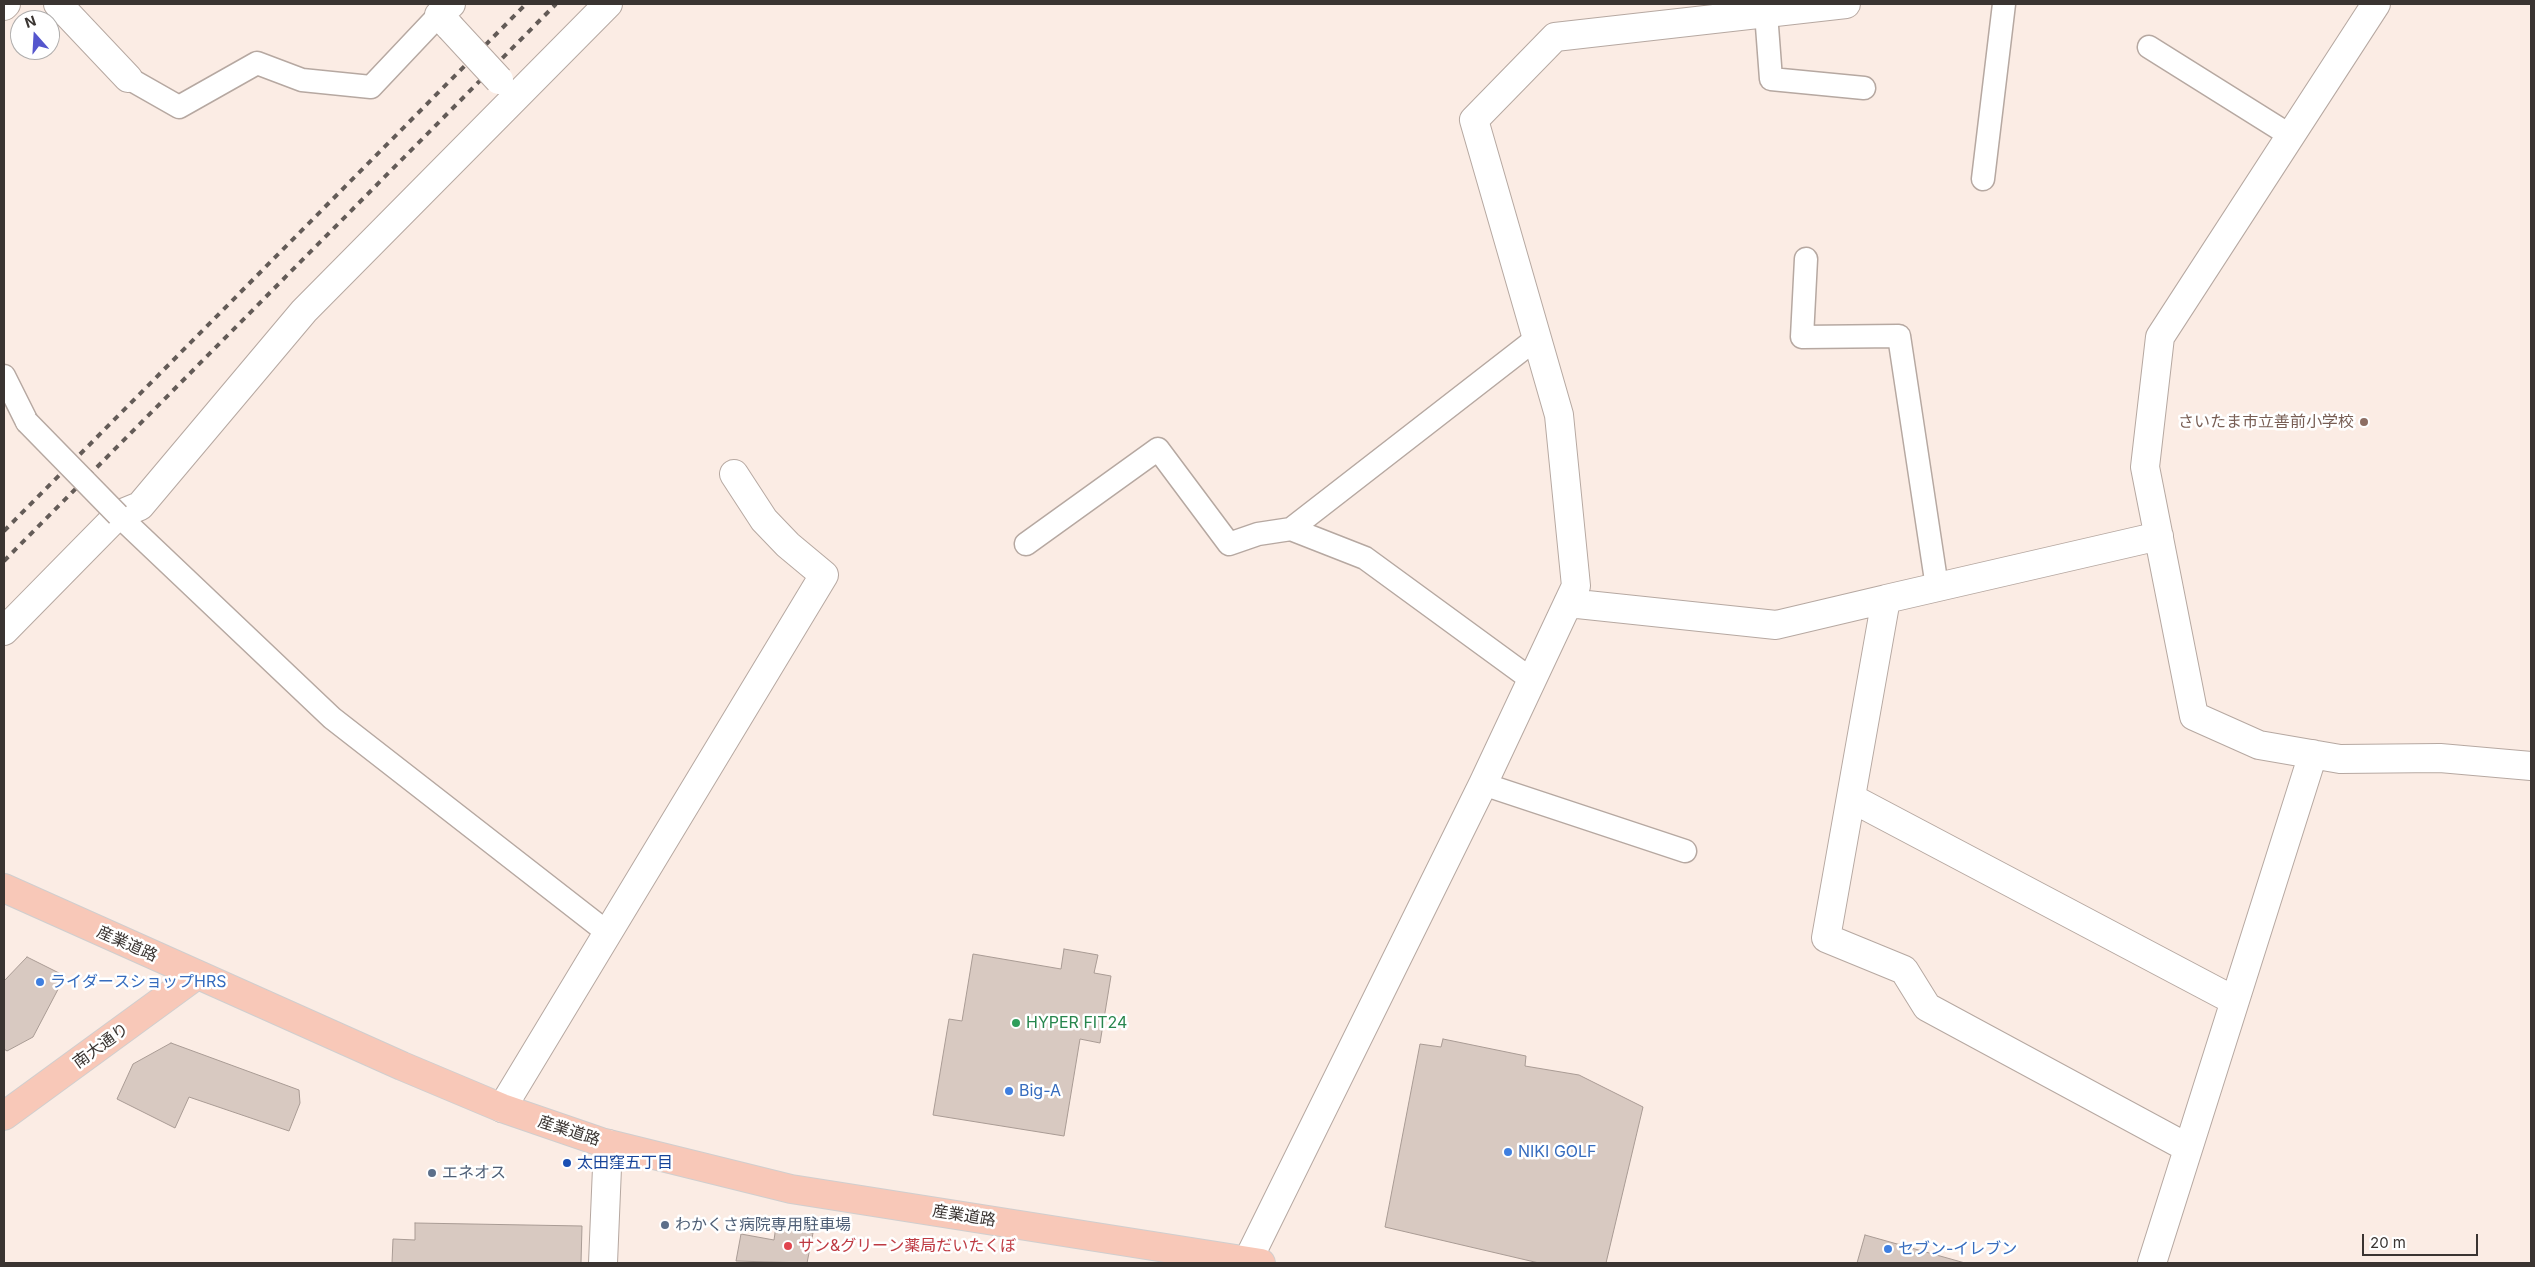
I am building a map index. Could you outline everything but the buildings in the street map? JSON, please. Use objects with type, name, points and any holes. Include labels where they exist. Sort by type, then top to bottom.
[{"type":"main road","name":"産業道路","points":[[4,888],[197,975],[502,1108],[608,1144],[791,1189],[1255,1262]]},
{"type":"main road","name":"南大通り","points":[[4,1116],[197,975]]},
{"type":"street","points":[[58,4],[128,78]]},
{"type":"street","points":[[4,631],[118,515],[140,506],[304,311],[508,89],[608,4]]},
{"type":"street","points":[[1255,1262],[1576,586],[1560,415],[1474,120],[1555,37],[1705,12],[1766,13],[1846,4]]},
{"type":"street","points":[[2376,4],[2160,337],[2145,468],[2194,716],[2259,745],[2340,759],[2440,758],[2531,766]]},
{"type":"street","points":[[447,15],[508,89]]},
{"type":"street","points":[[502,1108],[824,575],[788,545],[764,520],[734,474]]},
{"type":"street","points":[[1568,603],[1776,625],[2159,536]]},
{"type":"street","points":[[1886,599],[1826,938],[1904,970],[1927,1007],[2188,1148]]},
{"type":"street","points":[[2152,1263],[2313,754]]},
{"type":"street","points":[[1851,798],[2235,1001]]},
{"type":"street","points":[[602,1263],[608,1144]]},
{"type":"lane","points":[[1983,179],[2004,4]]},
{"type":"lane","points":[[1766,13],[1771,79],[1864,88]]},
{"type":"lane","points":[[128,78],[179,107],[257,63],[302,80],[371,88],[447,15]]},
{"type":"lane","points":[[2149,47],[2291,136]]},
{"type":"lane","points":[[1806,258],[1802,337],[1899,336],[1937,587]]},
{"type":"lane","points":[[1026,544],[1158,449],[1229,544],[1258,534],[1292,529],[1537,338]]},
{"type":"lane","points":[[4,376],[27,422],[118,515],[332,718],[608,933]]},
{"type":"lane","points":[[1292,529],[1365,558],[1532,680]]},
{"type":"lane","points":[[1483,784],[1684,851]]},
{"type":"railway","points":[[4,531],[526,4]]},
{"type":"railway","points":[[4,561],[556,4]]},
{"type":"place","name":"さいたま市立善前小学校","points":[[2364,422]]},
{"type":"place","name":"ライダースショップHRS","points":[[40,982]]},
{"type":"place","name":"HYPER FIT24","points":[[1016,1023]]},
{"type":"place","name":"Big-A","points":[[1009,1091]]},
{"type":"place","name":"NIKI GOLF","points":[[1508,1152]]},
{"type":"place","name":"太田窪五丁目","points":[[567,1163]]},
{"type":"place","name":"エネオス","points":[[432,1173]]},
{"type":"place","name":"わかくさ病院専用駐車場","points":[[665,1225]]},
{"type":"place","name":"サン&グリーン薬局だいたくぼ","points":[[788,1246]]},
{"type":"place","name":"セブン-イレブン","points":[[1888,1249]]}]
